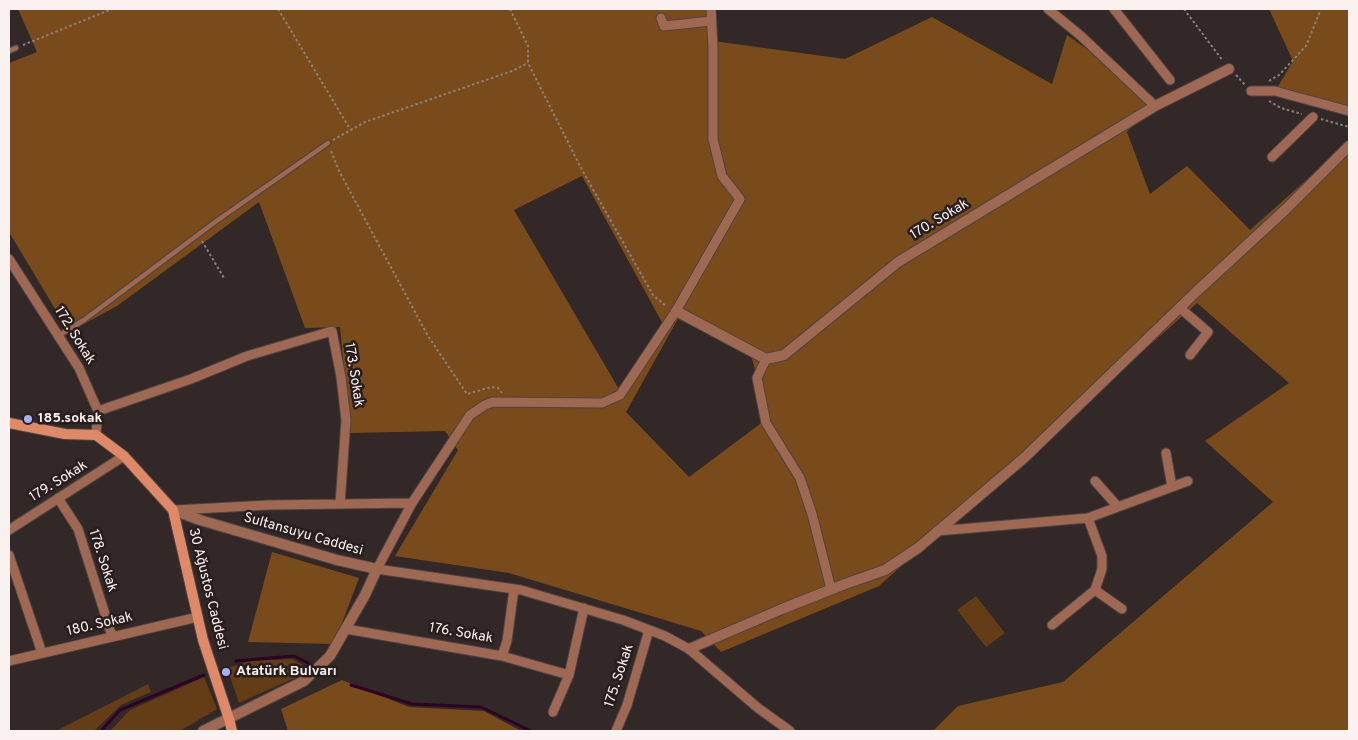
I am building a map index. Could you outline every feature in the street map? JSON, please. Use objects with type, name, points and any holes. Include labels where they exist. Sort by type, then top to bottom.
[{"type":"main road","points":[[9,423],[65,434],[96,435]]},
{"type":"main road","name":"Sultansuyu Caddesi","points":[[96,435],[124,456],[173,510]]},
{"type":"main road","name":"30 Ağustos Caddesi","points":[[173,510],[203,640],[232,731]]},
{"type":"street","points":[[711,9],[713,139],[722,176],[740,199],[676,312],[620,395],[602,404],[493,402],[470,415],[412,503],[377,569],[514,589],[623,620],[665,636],[689,649],[758,708],[790,731]]},
{"type":"street","points":[[1048,9],[1080,36],[1154,106]]},
{"type":"street","points":[[1114,9],[1170,80]]},
{"type":"street","points":[[661,18],[664,26],[711,21]]},
{"type":"street","name":"170. Sokak","points":[[766,359],[784,355],[898,262],[1154,106],[1229,69]]},
{"type":"street","points":[[1251,91],[1275,91],[1349,111]]},
{"type":"street","points":[[1272,157],[1313,117]]},
{"type":"street","points":[[689,649],[831,589],[885,570],[918,548],[1024,458],[1285,210],[1349,146]]},
{"type":"street","name":"172. Sokak","points":[[9,258],[79,368],[98,412],[96,435]]},
{"type":"street","points":[[1180,308],[1208,332],[1190,355]]},
{"type":"street","points":[[676,312],[766,359],[757,378],[766,422],[800,478],[812,514],[831,589]]},
{"type":"street","name":"173. Sokak","points":[[98,412],[191,379],[247,356],[332,331],[341,377],[346,420],[340,504]]},
{"type":"street","points":[[1166,453],[1172,487]]},
{"type":"street","name":"179. Sokak","points":[[9,530],[124,456]]},
{"type":"street","points":[[1095,481],[1118,507]]},
{"type":"street","points":[[937,531],[1088,518],[1188,481]]},
{"type":"street","name":"178. Sokak","points":[[58,498],[78,529],[112,636]]},
{"type":"street","points":[[173,510],[269,505],[412,503]]},
{"type":"street","name":"Sultansuyu Caddesi","points":[[173,510],[200,520],[358,566],[377,569],[330,656],[304,682],[203,731]]},
{"type":"street","points":[[1052,625],[1095,590],[1102,569],[1102,556],[1088,518]]},
{"type":"street","points":[[9,555],[42,653]]},
{"type":"street","points":[[502,656],[507,641],[514,589]]},
{"type":"street","points":[[1095,590],[1122,609]]},
{"type":"street","points":[[553,712],[569,675],[584,608]]},
{"type":"street","name":"180. Sokak","points":[[9,661],[198,616]]},
{"type":"street","name":"176. Sokak","points":[[346,629],[502,656],[569,675]]},
{"type":"street","name":"175. Sokak","points":[[616,731],[627,705],[649,630]]},
{"type":"lane","points":[[9,51],[16,48]]},
{"type":"lane","points":[[58,336],[84,320],[198,235],[328,143]]},
{"type":"path","points":[[16,48],[112,9]]},
{"type":"path","points":[[278,9],[350,129]]},
{"type":"path","points":[[510,9],[528,46],[528,63],[582,170],[653,295],[676,312]]},
{"type":"path","points":[[1251,91],[1279,75],[1306,46],[1321,9]]},
{"type":"path","points":[[503,402],[502,393],[495,387],[467,394],[433,345],[342,176],[328,143],[350,129],[374,119],[512,71],[528,63]]},
{"type":"path","points":[[198,235],[224,278]]},
{"type":"shaded area","points":[[18,9],[713,9],[713,41],[845,59],[932,17],[1052,84],[1067,35],[1154,97],[1127,132],[1150,194],[1187,166],[1250,230],[1349,142],[1349,731],[933,731],[958,706],[1063,682],[1273,502],[1205,441],[1289,383],[1197,303],[879,586],[721,652],[701,631],[509,573],[395,556],[458,450],[445,431],[350,433],[340,327],[305,328],[259,202],[117,306],[69,332],[9,232],[9,63],[37,52]],"holes":[[[582,176],[664,326],[620,391],[514,210]],[[679,317],[751,355],[768,418],[689,477],[626,412]]]},
{"type":"shaded area","points":[[1269,9],[1349,9],[1349,115],[1273,95],[1293,61]]},
{"type":"shaded area","points":[[272,552],[359,578],[334,644],[248,642]]},
{"type":"shaded area","points":[[976,596],[1005,633],[986,647],[957,610]]},
{"type":"shaded area","points":[[292,659],[312,670],[239,703],[227,668],[251,661]]},
{"type":"shaded area","points":[[204,677],[217,709],[180,731],[110,731],[130,710]]},
{"type":"shaded area","points":[[342,680],[409,707],[484,711],[521,731],[288,731],[281,709]]},
{"type":"shaded area","points":[[148,684],[151,692],[121,705],[94,731],[56,731]]},
{"type":"waterway","points":[[236,661],[294,656],[308,663]]},
{"type":"waterway","points":[[101,731],[120,710],[204,675]]},
{"type":"waterway","points":[[351,685],[412,704],[481,707],[531,731]]},
{"type":"place","name":"185.sokak","points":[[28,419]]},
{"type":"place","name":"Atatürk Bulvarı","points":[[226,672]]}]
